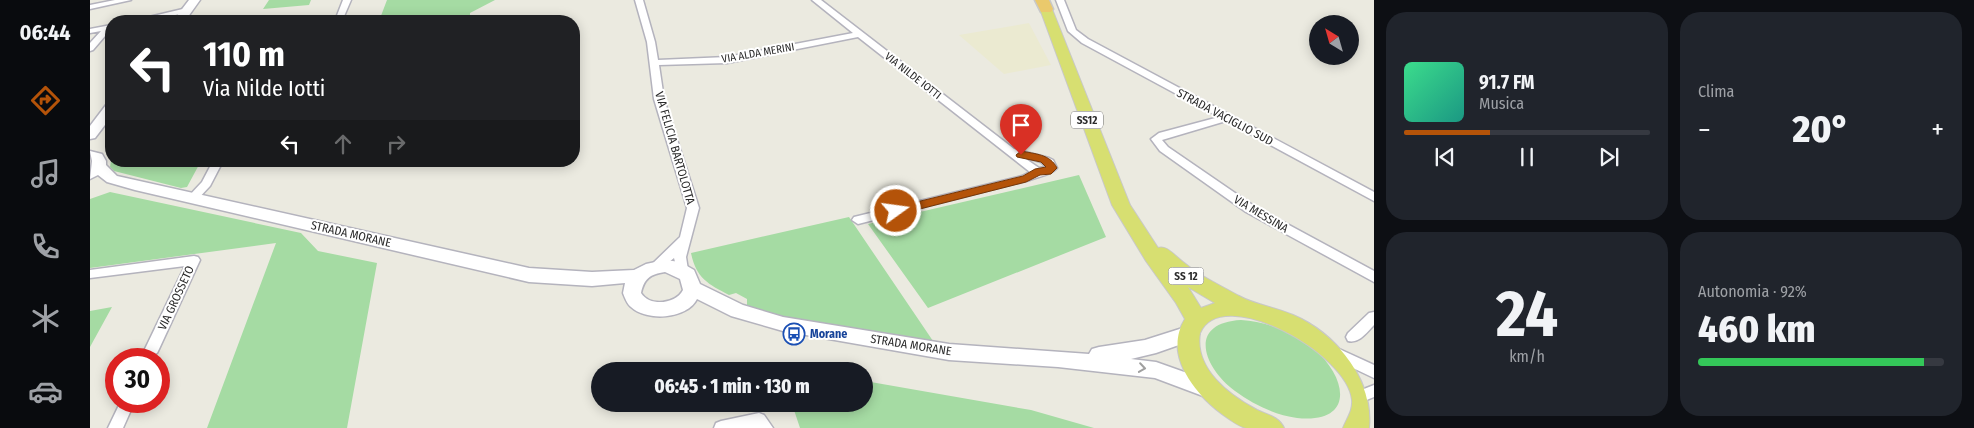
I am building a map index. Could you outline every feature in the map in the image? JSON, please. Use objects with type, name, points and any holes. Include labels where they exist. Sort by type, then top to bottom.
[{"type":"main road","name":"SS12","points":[[1044,3],[1115,193],[1135,228]]},
{"type":"main road","name":"SS 12","points":[[1135,228],[1184,275],[1247,310]]},
{"type":"main road","points":[[1135,228],[1184,297],[1193,327]]},
{"type":"main road","points":[[1272,428],[1238,411],[1213,391],[1194,366],[1188,344],[1193,327],[1204,316],[1218,311],[1247,310],[1262,313],[1294,325],[1316,338],[1337,354],[1369,393],[1364,413],[1356,428]]},
{"type":"street","points":[[90,8],[127,0]]},
{"type":"street","points":[[183,15],[195,0]]},
{"type":"street","points":[[340,15],[347,0]]},
{"type":"street","name":"VIA FELICIA BARTOLOTTA","points":[[639,0],[651,43],[659,99],[693,208],[684,236],[680,257],[682,270]]},
{"type":"street","name":"VIA NILDE IOTTI","points":[[816,0],[1010,151],[1026,166],[1038,172],[1026,178],[858,220]]},
{"type":"street","name":"STRADA VACIGLIO SUD","points":[[1060,0],[1072,30],[1085,41],[1374,197]]},
{"type":"street","points":[[164,15],[187,10]]},
{"type":"street","points":[[90,31],[105,28]]},
{"type":"street","points":[[90,48],[105,32]]},
{"type":"street","name":"VIA ALDA MERINI","points":[[654,63],[726,60],[860,34]]},
{"type":"street","points":[[90,135],[105,116]]},
{"type":"street","name":"VIA MESSINA","points":[[1227,118],[1162,135],[1156,139],[1164,149],[1250,209],[1374,277]]},
{"type":"street","name":"STRADA MORANE","points":[[93,165],[112,179]]},
{"type":"street","points":[[192,198],[206,184],[215,167]]},
{"type":"street","name":"STRADA MORANE","points":[[90,180],[112,179],[529,275],[635,283]]},
{"type":"street","name":"VIA FELICIA BARTOLOTTA","points":[[655,267],[670,255],[684,236]]},
{"type":"street","name":"VIA GROSSETO","points":[[90,274],[194,260],[152,348]]},
{"type":"street","points":[[665,266],[682,270],[691,281],[688,295],[665,310],[654,310],[638,303],[633,297],[635,283],[655,267],[665,266]]},
{"type":"street","name":"STRADA MORANE","points":[[688,295],[783,324],[949,352],[1058,359],[1156,370],[1213,391]]},
{"type":"street","points":[[1353,337],[1374,316]]},
{"type":"street","name":"STRADA MORANE","points":[[1058,359],[1132,352],[1161,346],[1193,327]]},
{"type":"street","points":[[1337,354],[1374,372]]},
{"type":"street","points":[[115,428],[122,413]]},
{"type":"street","points":[[721,428],[759,420],[766,428]]},
{"type":"shaded area","points":[[1029,23],[1051,65],[1004,74],[959,35]]},
{"type":"green space","points":[[269,0],[311,0],[309,5],[263,9]]},
{"type":"green space","points":[[387,0],[495,0],[470,13],[470,15],[381,15]]},
{"type":"green space","points":[[110,167],[198,167],[187,187],[181,188],[114,171]]},
{"type":"green space","points":[[1079,175],[1106,237],[928,308],[868,224]]},
{"type":"green space","points":[[110,192],[301,233],[318,251],[377,263],[347,428],[207,428],[276,243],[90,268],[90,199]]},
{"type":"green space","points":[[849,217],[933,341],[775,316],[747,305],[747,299],[736,293],[729,295],[715,287],[704,279],[693,262],[691,253]]},
{"type":"green space","points":[[112,307],[90,347],[90,311]]},
{"type":"green space","points":[[1241,320],[1261,323],[1280,329],[1314,349],[1334,373],[1339,385],[1340,397],[1337,406],[1329,414],[1316,418],[1288,417],[1272,412],[1235,391],[1215,370],[1206,348],[1207,337],[1213,329],[1224,323]]},
{"type":"green space","points":[[873,382],[1031,410],[1094,428],[800,428],[795,412],[873,412]]},
{"type":"place","name":"Morane","points":[[794,334]]},
{"type":"route","points":[[896,211],[1026,178],[1038,172],[1047,172],[1052,168],[1049,162],[1045,160],[1021,155]]}]
